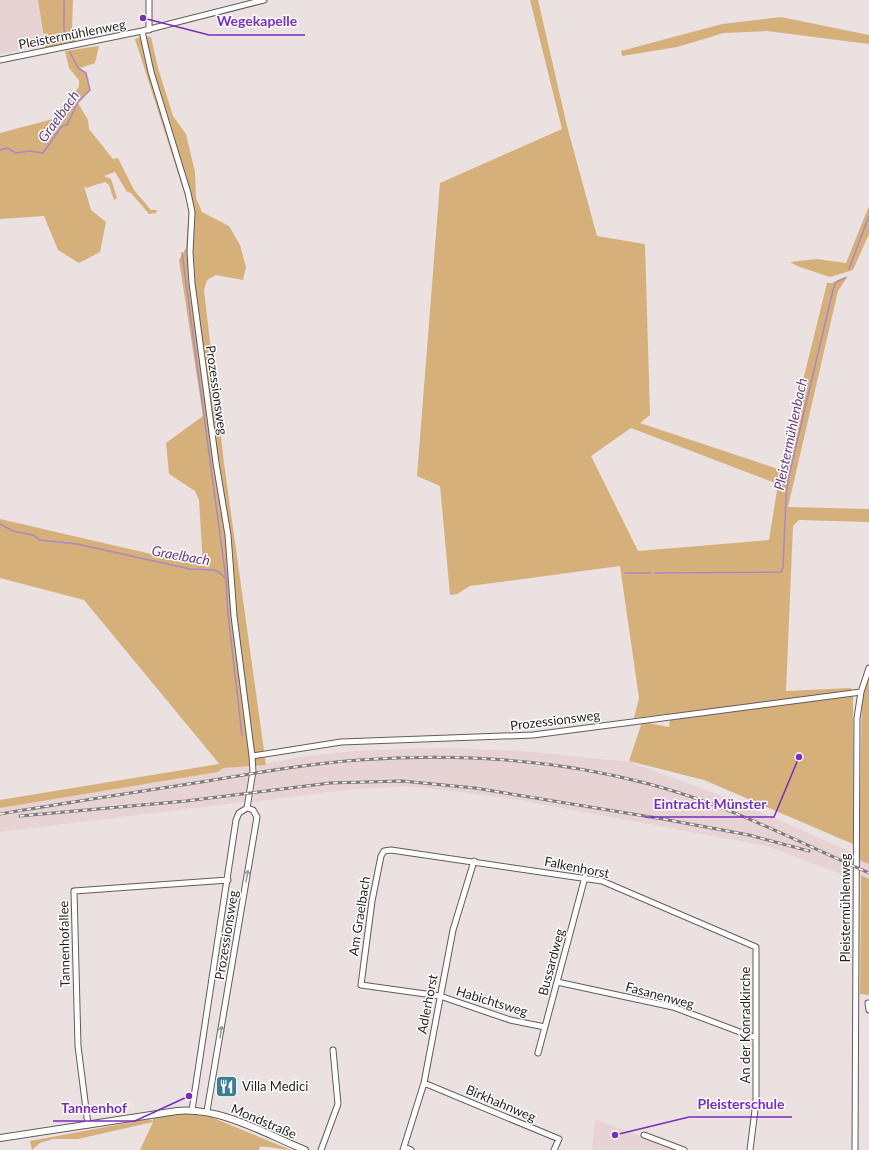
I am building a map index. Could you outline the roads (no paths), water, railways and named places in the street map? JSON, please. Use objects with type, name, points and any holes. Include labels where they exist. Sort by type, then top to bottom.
[{"type":"street","points":[[148,0],[149,30]]},
{"type":"street","name":"Pleistermühlenweg","points":[[0,60],[149,30],[264,0]]},
{"type":"street","name":"Prozessionsweg","points":[[142,31],[150,68],[188,193],[192,212],[190,252],[192,283],[216,463],[228,535],[234,616],[253,771],[247,808],[239,813],[236,820],[192,1110]]},
{"type":"street","name":"Pleistermühlenweg","points":[[854,1150],[857,718],[861,692],[869,668]]},
{"type":"street","name":"Prozessionsweg","points":[[252,756],[341,742],[533,735],[861,692]]},
{"type":"street","name":"Prozessionsweg","points":[[207,1111],[257,817],[253,810],[247,808]]},
{"type":"street","name":"Falkenhorst","points":[[384,851],[389,850],[585,877],[602,881],[756,947]]},
{"type":"street","name":"Am Graelbach","points":[[361,985],[372,901],[381,856],[384,851]]},
{"type":"street","name":"Adlerhorst","points":[[404,1149],[424,1083],[454,930],[474,862]]},
{"type":"street","name":"Bussardweg","points":[[538,1053],[585,877]]},
{"type":"street","name":"Tannenhofallee","points":[[88,1125],[78,1046],[74,891],[228,880]]},
{"type":"street","name":"An der Konradkirche","points":[[750,1150],[756,1102],[756,947]]},
{"type":"street","name":"Fasanenweg","points":[[557,982],[673,1007],[756,1038]]},
{"type":"street","name":"Habichtsweg","points":[[361,985],[440,996],[510,1020],[545,1027]]},
{"type":"street","points":[[868,1003],[869,1010]]},
{"type":"street","points":[[321,1150],[338,1104],[332,1050]]},
{"type":"street","name":"Birkhahnweg","points":[[424,1083],[559,1139],[554,1150]]},
{"type":"street","name":"Mondstraße","points":[[0,1138],[192,1110],[207,1111],[221,1115],[306,1150]]},
{"type":"street","points":[[644,1135],[684,1150]]},
{"type":"street","points":[[404,1149],[411,1150]]},
{"type":"waterway","name":"Graelbach","points":[[64,0],[64,27],[66,41]]},
{"type":"waterway","name":"Graelbach","points":[[0,150],[7,148],[16,153],[29,151],[43,153],[62,126],[67,125],[78,102],[90,90],[86,73],[78,68],[70,52]]},
{"type":"waterway","name":"Pleistermühlenbach","points":[[849,269],[869,216]]},
{"type":"waterway","points":[[182,253],[226,579],[228,614],[242,735]]},
{"type":"waterway","name":"Pleistermühlenbach","points":[[655,573],[781,572],[783,568],[788,480],[833,290],[836,282],[845,278]]},
{"type":"waterway","name":"Graelbach","points":[[0,524],[13,531],[33,535],[40,540],[77,544],[190,569],[213,570],[219,572],[226,579]]},
{"type":"waterway","name":"Pleistermühlenbach","points":[[625,573],[650,573]]},
{"type":"railway","points":[[0,814],[318,764],[359,760],[432,757],[505,760],[578,769],[649,784],[678,792],[760,824],[869,873]]},
{"type":"railway","points":[[20,816],[186,801],[330,783],[402,781],[475,788],[663,819],[749,835],[809,851]]},
{"type":"place","name":"Wegekapelle","points":[[143,18]]},
{"type":"place","name":"Eintracht Münster","points":[[799,757]]},
{"type":"place","name":"Villa Medici","points":[[226,1086]]},
{"type":"place","name":"Tannenhof","points":[[189,1096]]},
{"type":"place","name":"Pleisterschule","points":[[615,1135]]}]
